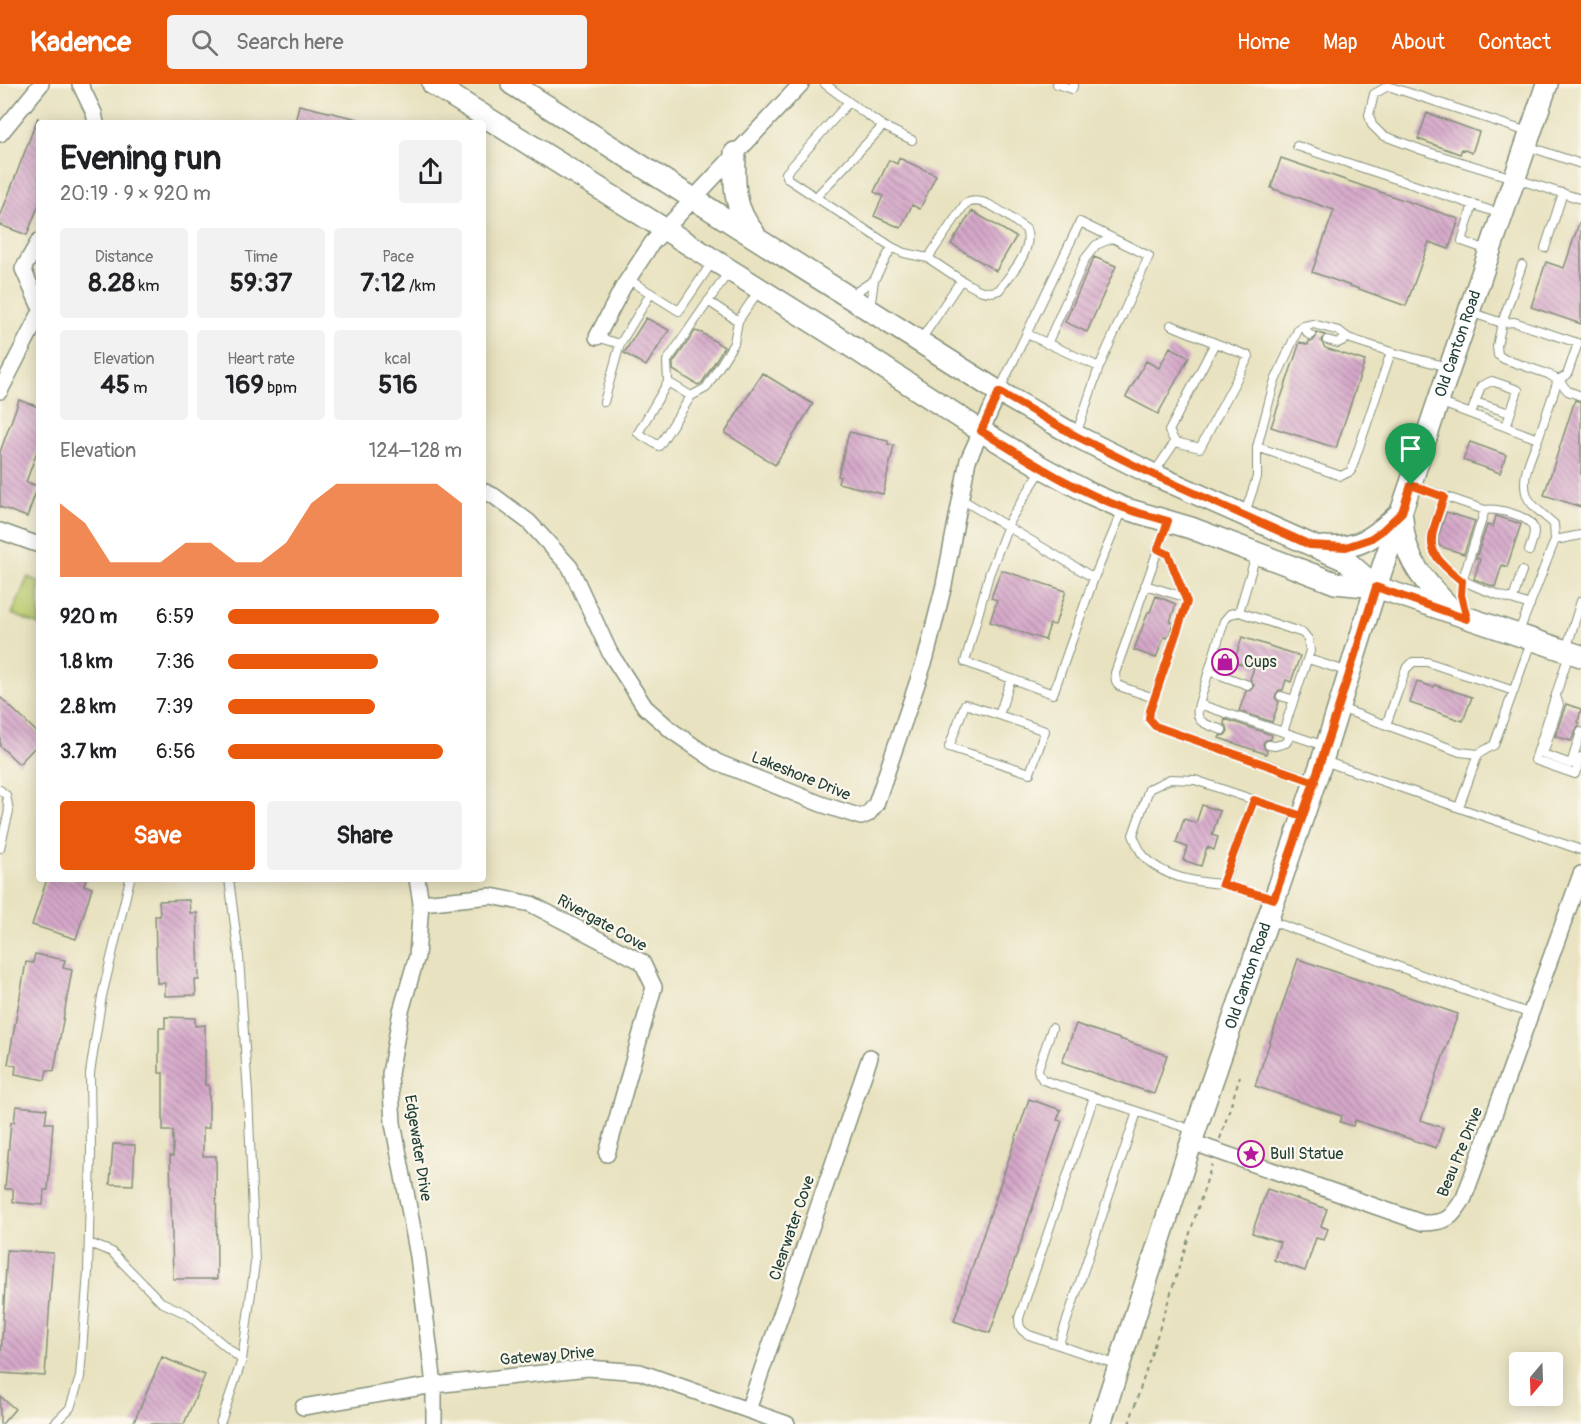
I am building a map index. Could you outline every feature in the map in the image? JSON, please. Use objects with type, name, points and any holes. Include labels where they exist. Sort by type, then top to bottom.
[{"type":"main road","points":[[433,84],[843,341],[981,431],[1091,494],[1123,508],[1168,521],[1335,583],[1376,587],[1572,654]]},
{"type":"main road","points":[[512,84],[999,392],[1076,436],[1152,474],[1345,560],[1376,587]]},
{"type":"main road","name":"Old Canton Road","points":[[1100,1424],[1193,1137],[1315,782],[1376,587],[1547,84]]},
{"type":"main road","points":[[735,153],[738,208],[749,226],[765,244]]},
{"type":"main road","points":[[1310,545],[1333,548],[1357,545],[1383,530],[1402,512]]},
{"type":"main road","points":[[1402,512],[1402,531],[1419,574],[1462,617]]},
{"type":"street","points":[[0,134],[40,84]]},
{"type":"street","points":[[80,84],[95,120]]},
{"type":"street","points":[[597,337],[628,279],[664,229],[801,84]]},
{"type":"street","points":[[36,246],[23,269],[36,298]]},
{"type":"street","points":[[0,391],[36,321]]},
{"type":"street","name":"Lakeshore Drive","points":[[486,492],[529,522],[570,567],[610,653],[645,707],[672,731],[717,762],[821,804],[861,816],[868,813],[876,804],[926,657],[944,585],[968,460],[999,392]]},
{"type":"street","points":[[0,531],[36,544]]},
{"type":"street","name":"Beau Pre Drive","points":[[1193,1137],[1217,1151],[1423,1223],[1442,1223],[1453,1215],[1464,1198],[1581,874]]},
{"type":"street","name":"Edgewater Drive","points":[[418,882],[421,903],[417,956],[401,1011],[390,1074],[393,1123],[418,1256],[434,1385],[435,1424]]},
{"type":"street","name":"Rivergate Cove","points":[[421,903],[491,896],[531,904],[642,962],[654,987],[607,1154]]},
{"type":"street","name":"Clearwater Cove","points":[[748,1410],[870,1056]]},
{"type":"street","name":"Gateway Drive","points":[[303,1407],[434,1385],[588,1368],[640,1372],[787,1424]]},
{"type":"lane","points":[[825,84],[883,126],[912,140]]},
{"type":"lane","points":[[1057,84],[1072,89],[1074,84]]},
{"type":"lane","points":[[1581,164],[1528,139],[1388,86],[1374,94],[1369,114],[1372,125],[1382,135],[1422,150],[1581,199]]},
{"type":"lane","points":[[849,102],[786,173],[788,179],[892,247],[904,254],[928,258],[983,293],[999,290],[1029,246],[1029,237],[1026,229],[982,200],[972,200],[965,204],[928,258]]},
{"type":"lane","points":[[816,197],[883,126]]},
{"type":"lane","points":[[1297,146],[1502,214]]},
{"type":"lane","points":[[1545,248],[1563,193]]},
{"type":"lane","points":[[1473,204],[1462,241],[1490,251]]},
{"type":"lane","points":[[999,392],[1080,222],[1149,256],[1099,367],[1076,436]]},
{"type":"lane","points":[[1047,344],[1085,259],[1096,245],[1113,238]]},
{"type":"lane","points":[[870,310],[874,280],[892,247]]},
{"type":"lane","points":[[628,279],[679,311],[722,265]]},
{"type":"lane","points":[[722,265],[708,301],[667,361],[668,382],[638,433],[659,446],[691,396],[706,388],[734,343],[738,321],[760,289]]},
{"type":"lane","points":[[1522,265],[1503,323],[1497,346],[1498,355],[1548,374],[1558,380],[1568,391],[1581,396]]},
{"type":"lane","points":[[920,342],[961,279]]},
{"type":"lane","points":[[849,297],[874,280]]},
{"type":"lane","points":[[604,402],[620,344],[651,293]]},
{"type":"lane","points":[[708,301],[738,321]]},
{"type":"lane","points":[[1339,708],[1460,752],[1478,754],[1494,745],[1514,691],[1530,604],[1555,540],[1554,524],[1527,496],[1525,477],[1558,380],[1567,375],[1578,343],[1514,322],[1503,323],[1469,312]]},
{"type":"lane","points":[[1244,515],[1257,477],[1257,447],[1274,383],[1298,330],[1312,324],[1330,328],[1348,338],[1391,352],[1450,367]]},
{"type":"lane","points":[[1171,325],[1249,356],[1200,448],[1175,442],[1169,431],[1215,344]]},
{"type":"lane","points":[[1304,326],[1308,334],[1311,334]]},
{"type":"lane","points":[[1027,334],[1099,367]]},
{"type":"lane","points":[[597,337],[620,344]]},
{"type":"lane","points":[[1327,340],[1338,343],[1348,338]]},
{"type":"lane","points":[[1257,447],[1341,476],[1351,471],[1391,352]]},
{"type":"lane","points":[[1471,414],[1481,386],[1492,381],[1518,390],[1506,427]]},
{"type":"lane","points":[[668,382],[691,396]]},
{"type":"lane","points":[[1438,402],[1538,439]]},
{"type":"lane","points":[[1475,402],[1510,413]]},
{"type":"lane","points":[[1152,474],[1175,442]]},
{"type":"lane","points":[[1043,468],[1007,526],[989,575],[965,662],[1053,694],[1094,578],[1123,508]]},
{"type":"lane","points":[[1411,485],[1485,510],[1492,509],[1522,517],[1533,528],[1534,536],[1529,551]]},
{"type":"lane","points":[[1444,497],[1432,533],[1432,549],[1440,564],[1462,581],[1530,604]]},
{"type":"lane","points":[[961,499],[1094,578]]},
{"type":"lane","points":[[1462,617],[1462,581],[1485,510]]},
{"type":"lane","points":[[1154,698],[1119,686],[1115,674],[1168,521]]},
{"type":"lane","points":[[1555,540],[1581,536]]},
{"type":"lane","points":[[1158,549],[1168,554],[1187,602],[1149,719],[1155,726],[1315,782]]},
{"type":"lane","points":[[1239,612],[1257,554]]},
{"type":"lane","points":[[1513,599],[1522,571]]},
{"type":"lane","points":[[1145,585],[1181,596],[1185,595]]},
{"type":"lane","points":[[1581,601],[1572,654],[1534,760],[1575,774],[1581,757]]},
{"type":"lane","points":[[1222,730],[1199,720],[1196,715],[1224,621],[1230,614],[1239,612],[1303,633],[1308,639],[1310,651],[1294,700],[1286,743],[1269,745]]},
{"type":"lane","points":[[1308,658],[1350,672]]},
{"type":"lane","points":[[1386,725],[1406,669],[1413,662],[1427,662],[1514,691]]},
{"type":"lane","points":[[1209,671],[1248,685]]},
{"type":"lane","points":[[999,715],[1011,679]]},
{"type":"lane","points":[[1281,696],[1294,700]]},
{"type":"lane","points":[[1556,696],[1559,705],[1543,754],[1570,764],[1581,732]]},
{"type":"lane","points":[[965,704],[999,715],[1046,732],[1030,773],[949,747],[965,704]]},
{"type":"lane","points":[[1199,704],[1287,733],[1324,754],[1459,807],[1581,849]]},
{"type":"lane","points":[[1459,807],[1478,754]]},
{"type":"lane","points":[[1274,899],[1222,884],[1193,882],[1163,870],[1144,856],[1133,835],[1149,789],[1170,779],[1195,780],[1302,816]]},
{"type":"lane","points":[[0,790],[6,795],[9,811],[0,848]]},
{"type":"lane","points":[[1222,884],[1254,800]]},
{"type":"lane","points":[[54,1424],[70,1408],[80,1377],[88,1243],[90,1073],[102,996],[129,882]]},
{"type":"lane","points":[[220,1424],[242,1360],[255,1263],[248,1094],[239,957],[229,882]]},
{"type":"lane","points":[[1266,920],[1532,1014]]},
{"type":"lane","points":[[1052,1028],[1038,1069],[1043,1080],[1137,1112],[1193,1137]]},
{"type":"lane","points":[[1094,1097],[1019,1317],[1019,1325],[1022,1331],[1119,1365]]},
{"type":"lane","points":[[1059,1344],[1137,1112]]},
{"type":"lane","points":[[88,1243],[112,1252],[162,1302],[187,1314],[242,1360]]},
{"type":"path","points":[[1129,1424],[1240,1076]]},
{"type":"green space","points":[[28,577],[36,581],[36,624],[12,614]]},
{"type":"building","points":[[299,105],[358,119],[358,120],[296,120]]},
{"type":"building","points":[[1427,113],[1479,132],[1472,153],[1462,149],[1460,154],[1418,139]]},
{"type":"building","points":[[36,122],[36,212],[27,235],[0,225],[0,217]]},
{"type":"building","points":[[899,158],[936,175],[920,209],[912,205],[901,228],[874,216],[883,196],[874,192],[889,160],[897,164]]},
{"type":"building","points":[[1281,158],[1459,219],[1449,249],[1429,242],[1406,306],[1312,272],[1334,210],[1271,188]]},
{"type":"building","points":[[972,211],[1016,237],[996,271],[951,244]]},
{"type":"building","points":[[1579,223],[1581,224],[1581,324],[1531,307],[1546,262],[1564,268]]},
{"type":"building","points":[[1094,257],[1116,266],[1087,332],[1065,322]]},
{"type":"building","points":[[646,318],[669,330],[646,366],[624,353]]},
{"type":"building","points":[[695,331],[724,347],[702,383],[698,385],[673,370],[673,363]]},
{"type":"building","points":[[1316,332],[1325,335],[1321,341],[1325,348],[1365,361],[1336,448],[1271,427],[1300,342],[1308,345],[1309,341],[1313,341],[1316,337]]},
{"type":"building","points":[[1170,347],[1189,357],[1158,414],[1126,397],[1146,361],[1159,368]]},
{"type":"building","points":[[762,373],[813,404],[775,465],[725,433]]},
{"type":"building","points":[[19,400],[36,406],[36,454],[26,482],[36,485],[36,492],[27,517],[0,507],[0,452]]},
{"type":"building","points":[[1575,400],[1581,402],[1581,507],[1544,495]]},
{"type":"building","points":[[849,432],[888,441],[888,444],[894,445],[883,494],[838,483]]},
{"type":"building","points":[[1470,442],[1506,455],[1500,473],[1463,460]]},
{"type":"building","points":[[1446,512],[1475,521],[1464,554],[1439,546],[1438,538]]},
{"type":"building","points":[[1496,516],[1521,524],[1507,567],[1502,565],[1495,587],[1474,579],[1480,559],[1476,558],[1487,525],[1493,527]]},
{"type":"building","points":[[1001,570],[1066,591],[1055,625],[1050,624],[1045,640],[990,622],[997,600],[991,598]]},
{"type":"building","points":[[1156,596],[1176,604],[1168,638],[1164,637],[1156,658],[1134,650]]},
{"type":"building","points":[[1242,637],[1300,656],[1291,682],[1286,680],[1283,690],[1279,690],[1276,694],[1275,698],[1279,702],[1272,722],[1239,711],[1246,691],[1251,690],[1254,685],[1250,679],[1254,668],[1234,662]]},
{"type":"building","points":[[1417,682],[1434,687],[1435,685],[1472,697],[1463,721],[1410,703]]},
{"type":"building","points":[[0,697],[36,731],[36,746],[19,764],[0,746]]},
{"type":"building","points":[[1566,704],[1581,709],[1578,722],[1580,723],[1571,741],[1555,736]]},
{"type":"building","points":[[1225,719],[1272,735],[1271,739],[1263,743],[1266,754],[1219,738],[1228,731],[1224,724]]},
{"type":"building","points":[[1202,805],[1220,811],[1212,835],[1218,837],[1214,850],[1207,847],[1201,866],[1183,860],[1187,847],[1176,843],[1184,819],[1196,823]]},
{"type":"building","points":[[46,882],[85,882],[84,885],[92,888],[76,939],[32,925]]},
{"type":"building","points":[[189,900],[190,913],[197,913],[199,980],[195,980],[196,995],[165,996],[165,983],[157,983],[155,916],[160,916],[159,901]]},
{"type":"building","points":[[35,954],[65,960],[63,968],[72,970],[54,1071],[47,1070],[45,1080],[15,1074],[16,1066],[8,1064],[26,962],[33,963]]},
{"type":"building","points":[[1298,959],[1458,1014],[1421,1120],[1443,1128],[1436,1148],[1355,1120],[1353,1126],[1340,1122],[1342,1116],[1255,1086]]},
{"type":"building","points":[[165,1017],[195,1018],[195,1026],[205,1025],[205,1085],[209,1085],[209,1128],[203,1128],[203,1156],[216,1156],[217,1279],[173,1279],[170,1156],[173,1156],[173,1131],[163,1131],[163,1073],[159,1073],[159,1028],[165,1028]]},
{"type":"building","points":[[1076,1024],[1167,1055],[1154,1094],[1062,1062]]},
{"type":"building","points":[[1029,1099],[1061,1110],[1057,1120],[1062,1121],[990,1333],[954,1321]]},
{"type":"building","points":[[16,1106],[47,1109],[45,1123],[53,1123],[48,1190],[44,1190],[43,1205],[13,1202],[13,1189],[5,1189],[11,1122],[14,1122]]},
{"type":"building","points":[[113,1144],[135,1145],[133,1185],[110,1184]]},
{"type":"building","points":[[1267,1189],[1327,1209],[1321,1226],[1328,1229],[1324,1240],[1316,1238],[1305,1271],[1274,1260],[1280,1242],[1252,1233]]},
{"type":"building","points":[[7,1250],[53,1253],[45,1376],[0,1373]]},
{"type":"building","points":[[162,1357],[205,1375],[184,1424],[133,1424]]},
{"type":"building","points":[[0,1396],[15,1409],[2,1424],[0,1424]]},
{"type":"place","name":"Cups","points":[[1225,662]]},
{"type":"place","name":"Bull Statue","points":[[1251,1154]]},
{"type":"route","points":[[1411,485],[1402,512],[1370,539],[1346,547],[1310,545],[1152,474],[1076,436],[999,392],[981,431],[1091,494],[1123,508],[1168,521],[1158,549],[1168,554],[1187,602],[1149,719],[1155,726],[1315,782],[1274,899],[1222,884],[1254,800],[1302,816],[1315,782],[1327,747],[1376,587],[1467,619],[1461,595],[1462,581],[1440,564],[1432,549],[1432,533],[1444,497],[1411,485]]}]
